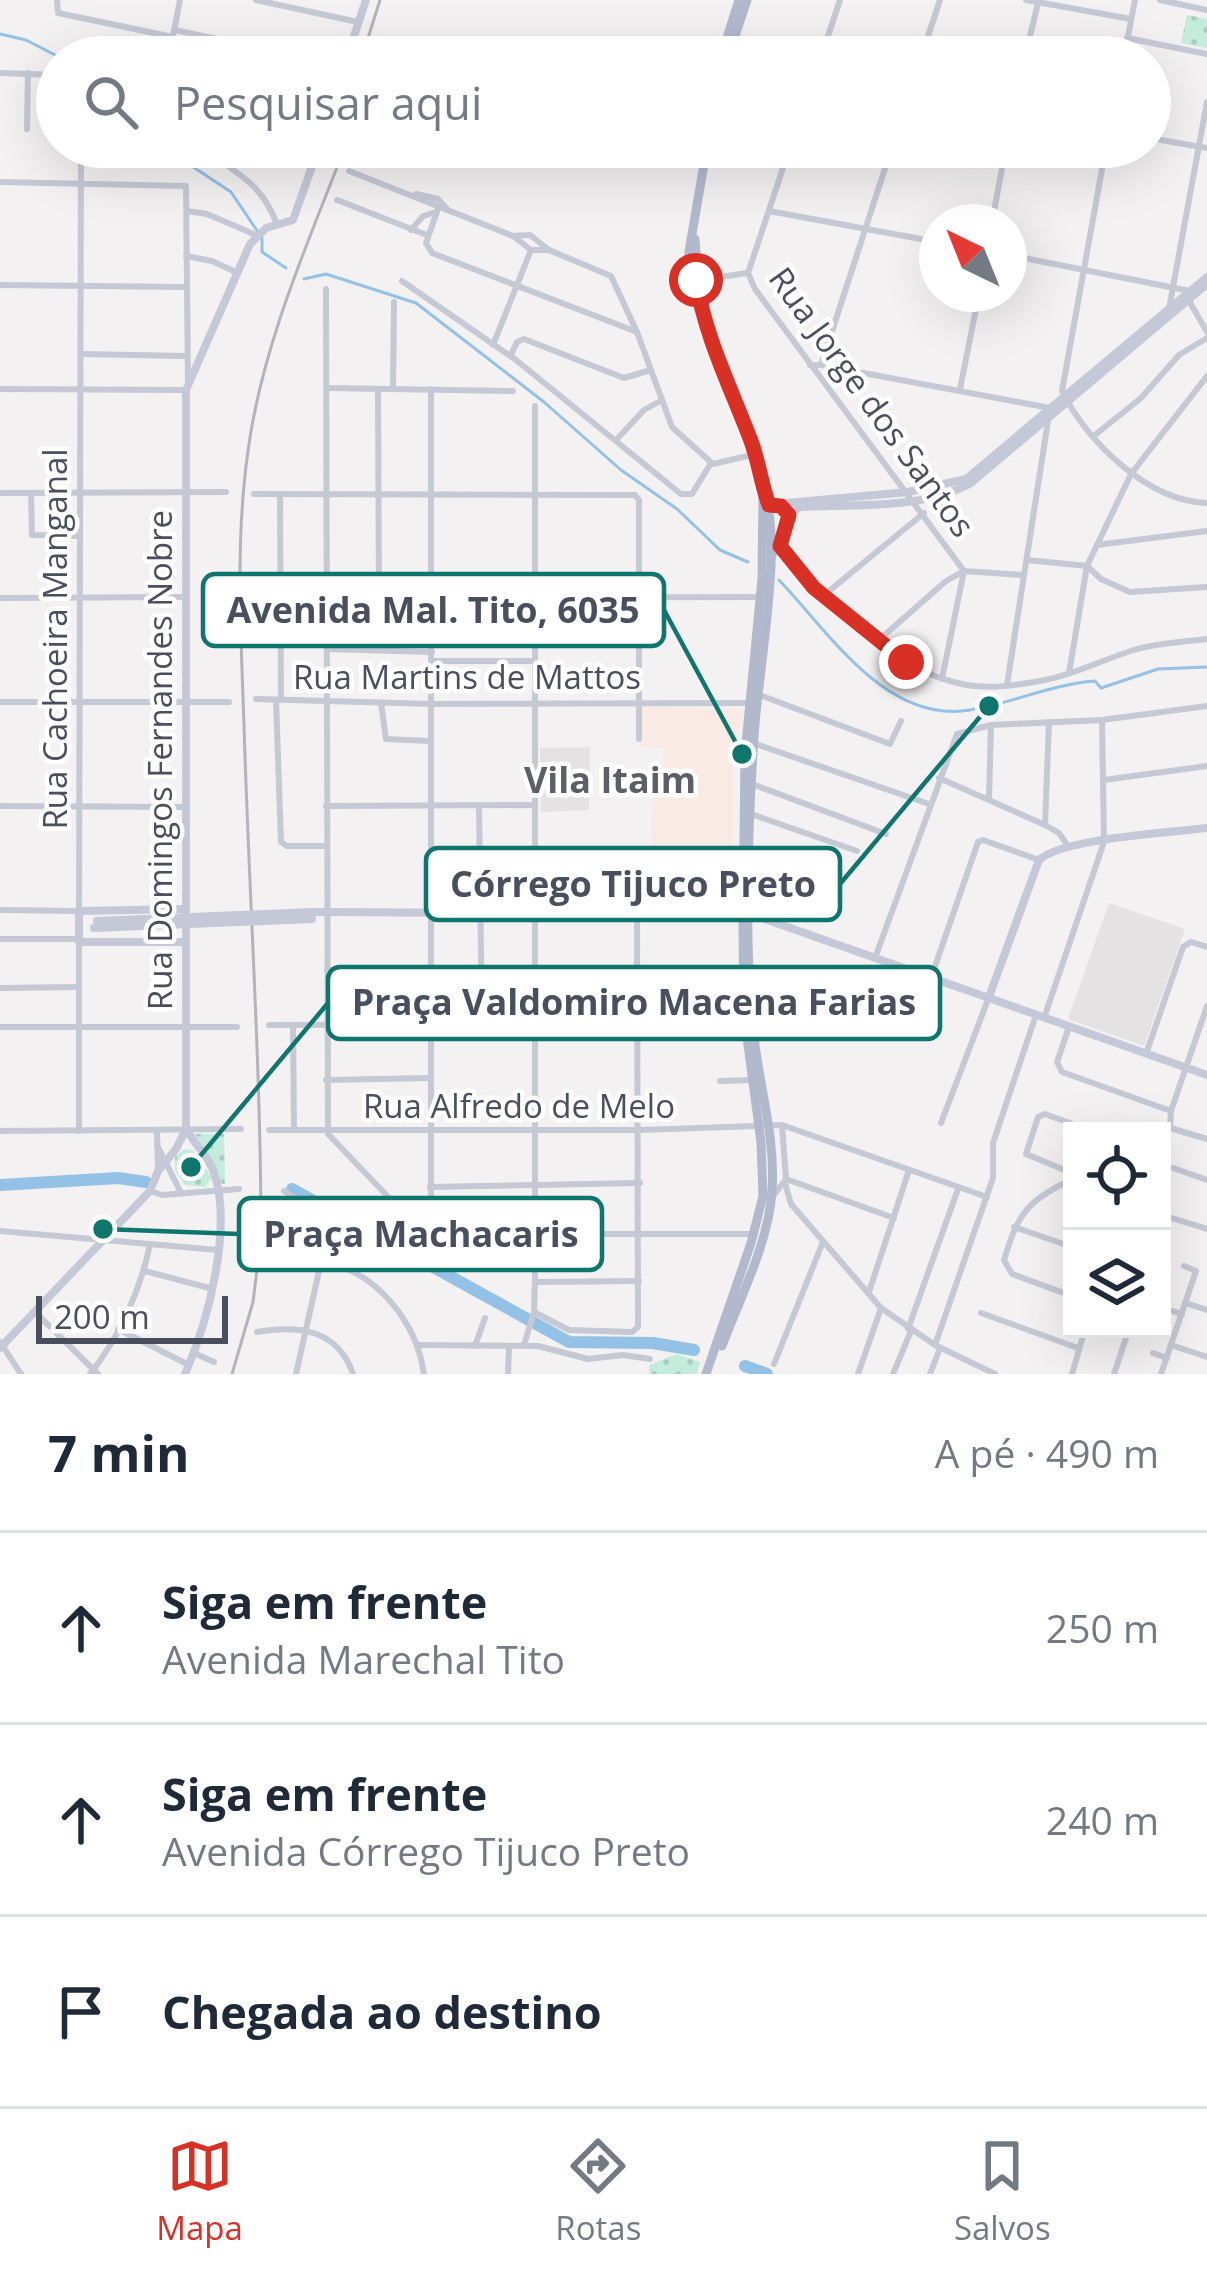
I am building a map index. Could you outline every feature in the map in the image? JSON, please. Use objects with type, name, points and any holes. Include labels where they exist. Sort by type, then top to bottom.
[{"type":"main road","points":[[731,36],[743,0]]},
{"type":"main road","points":[[704,168],[693,280],[770,505],[770,558],[753,699],[747,914],[768,1197],[709,1374]]},
{"type":"main road","points":[[764,1126],[745,1024],[753,699],[770,505]]},
{"type":"main road","points":[[709,1374],[768,1197]]},
{"type":"street","points":[[56,0],[55,11],[190,36]]},
{"type":"street","points":[[173,36],[180,0]]},
{"type":"street","points":[[256,0],[358,22]]},
{"type":"street","points":[[354,36],[366,0]]},
{"type":"street","points":[[828,36],[840,0]]},
{"type":"street","points":[[928,36],[940,0]]},
{"type":"street","points":[[1026,0],[1131,20]]},
{"type":"street","points":[[1127,36],[1136,0]]},
{"type":"street","points":[[1160,0],[1207,10]]},
{"type":"street","points":[[1030,36],[1038,1]]},
{"type":"street","points":[[1171,47],[1207,54]]},
{"type":"street","points":[[27,130],[28,73]]},
{"type":"street","points":[[0,74],[36,74]]},
{"type":"street","points":[[1169,309],[1203,147],[1207,102]]},
{"type":"street","points":[[1171,142],[1203,147]]},
{"type":"street","name":"Rua Cachoeira Manganal","points":[[79,1131],[81,168]]},
{"type":"street","points":[[232,168],[252,182],[277,225]]},
{"type":"street","points":[[0,389],[187,387],[260,232],[290,222],[298,213],[313,168]]},
{"type":"street","points":[[693,280],[748,273],[783,168]]},
{"type":"street","points":[[821,365],[885,168]]},
{"type":"street","points":[[995,204],[1002,168]]},
{"type":"street","points":[[1102,168],[1063,380],[1066,398],[1131,474],[1176,499],[1207,503]]},
{"type":"street","points":[[349,171],[513,236],[531,250],[549,250]]},
{"type":"street","points":[[0,182],[81,182]]},
{"type":"street","name":"Rua Domingos Fernandes Nobre","points":[[81,182],[186,186],[186,1130],[151,1190]]},
{"type":"street","points":[[337,200],[427,235]]},
{"type":"street","points":[[411,230],[423,216],[441,209]]},
{"type":"street","points":[[441,209],[427,235],[426,245],[432,253],[638,332]]},
{"type":"street","points":[[187,211],[260,232]]},
{"type":"street","points":[[769,211],[919,239]]},
{"type":"street","points":[[513,236],[530,235],[549,250],[611,276],[638,332],[674,430],[711,463],[756,454]]},
{"type":"street","points":[[493,345],[531,250]]},
{"type":"street","points":[[186,256],[212,260],[238,273]]},
{"type":"street","points":[[1027,258],[1172,286],[1188,295],[1207,335],[1179,355],[1141,398],[1095,435]]},
{"type":"street","name":"Rua Jorge dos Santos","points":[[748,273],[964,571],[1023,575]]},
{"type":"street","points":[[1066,398],[1207,280]]},
{"type":"street","points":[[402,281],[511,356],[686,496],[696,489],[711,463]]},
{"type":"street","points":[[0,285],[185,287]]},
{"type":"street","points":[[326,290],[327,1130],[418,1228],[431,1234],[754,1234]]},
{"type":"street","points":[[770,558],[780,546],[789,515],[800,507],[910,496],[966,479],[1188,295]]},
{"type":"street","points":[[393,389],[394,302]]},
{"type":"street","points":[[960,389],[975,312]]},
{"type":"street","points":[[511,356],[517,342],[524,339],[624,379],[651,370]]},
{"type":"street","points":[[81,354],[185,356]]},
{"type":"street","points":[[810,364],[960,389],[1051,411]]},
{"type":"street","points":[[1069,673],[1087,566],[1131,474],[1207,376]]},
{"type":"street","points":[[327,388],[513,391]]},
{"type":"street","points":[[378,389],[380,598]]},
{"type":"street","points":[[431,389],[431,1234]]},
{"type":"street","points":[[617,440],[644,410],[662,400]]},
{"type":"street","points":[[524,1345],[534,1314],[535,1282],[535,406]]},
{"type":"street","points":[[1007,685],[1051,411]]},
{"type":"street","points":[[0,494],[226,492]]},
{"type":"street","points":[[31,493],[32,536],[79,536]]},
{"type":"street","points":[[254,494],[635,495],[639,500],[639,739]]},
{"type":"street","points":[[280,494],[281,842],[326,847]]},
{"type":"street","points":[[770,505],[910,496]]},
{"type":"street","points":[[770,505],[789,515]]},
{"type":"street","points":[[824,596],[924,513]]},
{"type":"street","points":[[1097,545],[1207,531]]},
{"type":"street","points":[[780,546],[824,596],[877,641],[942,679],[985,687],[1007,685],[1069,673],[1135,650],[1207,639]]},
{"type":"street","points":[[1026,560],[1087,566],[1101,579],[1130,592],[1207,587]]},
{"type":"street","points":[[877,641],[964,571]]},
{"type":"street","points":[[942,679],[964,571]]},
{"type":"street","points":[[0,598],[184,597]]},
{"type":"street","points":[[257,598],[761,597]]},
{"type":"street","points":[[327,649],[535,661]]},
{"type":"street","name":"Rua Martins de Mattos","points":[[256,699],[431,704],[753,699]]},
{"type":"street","points":[[753,699],[890,744],[901,721]]},
{"type":"street","points":[[0,702],[229,702]]},
{"type":"street","points":[[381,703],[386,739],[430,741]]},
{"type":"street","points":[[875,958],[929,804],[960,732],[991,725],[1102,720],[1207,706]]},
{"type":"street","points":[[931,1374],[987,1197],[994,1169],[993,1143],[1104,842],[1102,720]]},
{"type":"street","points":[[1045,825],[1049,722]]},
{"type":"street","points":[[989,799],[991,725]]},
{"type":"street","points":[[753,743],[929,804]]},
{"type":"street","points":[[1103,780],[1207,766]]},
{"type":"street","points":[[939,778],[1045,825],[1068,846]]},
{"type":"street","points":[[752,784],[886,834]]},
{"type":"street","points":[[479,805],[482,1026]]},
{"type":"street","points":[[0,806],[184,807]]},
{"type":"street","points":[[326,806],[534,806]]},
{"type":"street","points":[[752,814],[857,851]]},
{"type":"street","points":[[941,1123],[1039,860],[1054,848],[1207,828]]},
{"type":"street","points":[[932,978],[979,841],[1039,860]]},
{"type":"street","points":[[0,910],[184,909]]},
{"type":"street","points":[[79,912],[95,924]]},
{"type":"street","points":[[534,1314],[569,1330],[638,1329],[637,913]]},
{"type":"street","points":[[79,936],[95,924],[338,914],[747,914],[1207,1076]]},
{"type":"street","points":[[0,939],[79,936],[184,942]]},
{"type":"street","points":[[1146,1054],[1184,947],[1191,942],[1207,947]]},
{"type":"street","points":[[327,970],[430,972]]},
{"type":"street","points":[[0,988],[79,987]]},
{"type":"street","points":[[1168,1122],[1207,1006]]},
{"type":"street","points":[[269,1025],[745,1024]]},
{"type":"street","points":[[293,1026],[294,1130]]},
{"type":"street","points":[[0,1027],[237,1027]]},
{"type":"street","points":[[1069,1027],[1057,1062],[1062,1072],[1171,1111]]},
{"type":"street","points":[[326,1080],[430,1078]]},
{"type":"street","points":[[720,1081],[753,1080]]},
{"type":"street","points":[[1063,1172],[1026,1154],[1038,1118],[1045,1114],[1067,1122]]},
{"type":"street","points":[[782,1125],[790,1204],[881,1308],[909,1330],[995,1374]]},
{"type":"street","name":"Rua Alfredo de Melo","points":[[269,1130],[640,1130],[782,1125],[987,1197]]},
{"type":"street","points":[[0,1131],[242,1129]]},
{"type":"street","points":[[118,1328],[187,1370],[213,1289],[219,1250],[218,1190],[210,1162],[186,1130]]},
{"type":"street","points":[[157,1174],[158,1131]]},
{"type":"street","points":[[1171,1131],[1207,1139]]},
{"type":"street","points":[[157,1144],[181,1193]]},
{"type":"street","points":[[176,1149],[189,1144],[197,1147]]},
{"type":"street","points":[[1173,1168],[1207,1180]]},
{"type":"street","points":[[868,1294],[909,1170]]},
{"type":"street","points":[[785,1181],[768,1197],[790,1204]]},
{"type":"street","points":[[785,1181],[893,1218]]},
{"type":"street","points":[[1063,1181],[1020,1214],[1004,1260],[1006,1270],[1063,1292]]},
{"type":"street","points":[[430,1187],[640,1183]]},
{"type":"street","points":[[893,1374],[958,1189]]},
{"type":"street","points":[[21,1374],[1,1346],[151,1190],[162,1195],[239,1190]]},
{"type":"street","points":[[284,1191],[327,1216],[296,1374]]},
{"type":"street","points":[[1171,1218],[1207,1229]]},
{"type":"street","points":[[1014,1227],[1063,1244]]},
{"type":"street","points":[[0,1232],[219,1250]]},
{"type":"street","points":[[773,1364],[823,1242]]},
{"type":"street","points":[[35,1312],[94,1373],[145,1271],[150,1244]]},
{"type":"street","points":[[270,1258],[342,1267],[380,1291],[400,1312],[417,1345],[424,1374]]},
{"type":"street","points":[[1161,1374],[1196,1270],[1184,1266]]},
{"type":"street","points":[[145,1271],[213,1289]]},
{"type":"street","points":[[535,1282],[639,1281]]},
{"type":"street","points":[[1185,1303],[1207,1310]]},
{"type":"street","points":[[858,1374],[881,1308]]},
{"type":"street","points":[[1171,1310],[1182,1313]]},
{"type":"street","points":[[981,1313],[1078,1348]]},
{"type":"street","points":[[475,1346],[485,1318]]},
{"type":"street","points":[[257,1332],[306,1329],[340,1348],[353,1374]]},
{"type":"street","points":[[1072,1374],[1081,1338]]},
{"type":"street","points":[[1114,1374],[1126,1338]]},
{"type":"street","points":[[417,1345],[524,1345],[588,1359],[623,1355],[650,1359]]},
{"type":"street","points":[[1171,1345],[1207,1357]]},
{"type":"street","points":[[508,1374],[509,1347]]},
{"type":"street","points":[[194,1352],[214,1362]]},
{"type":"street","points":[[1153,1353],[1167,1358]]},
{"type":"street","points":[[966,1374],[971,1364]]},
{"type":"shaded area","points":[[640,707],[742,708],[733,767],[733,901],[665,901],[664,908],[649,908],[653,775],[663,774],[664,748],[640,746]]},
{"type":"shaded area","points":[[590,747],[589,810],[541,812],[540,748]]},
{"type":"shaded area","points":[[1109,903],[1185,929],[1144,1046],[1068,1019]]},
{"type":"green space","points":[[1187,15],[1207,19],[1207,48],[1181,43]]},
{"type":"green space","points":[[195,1134],[224,1134],[225,1184],[222,1184]]},
{"type":"green space","points":[[185,1149],[194,1151],[212,1178],[205,1187],[185,1185],[175,1171],[175,1156]]},
{"type":"green space","points":[[677,1354],[700,1362],[697,1374],[649,1374],[649,1365]]},
{"type":"waterway","points":[[0,34],[36,45]]},
{"type":"waterway","points":[[195,168],[231,192],[262,238],[262,252],[286,268]]},
{"type":"waterway","points":[[304,279],[326,274],[416,303],[544,402],[621,470],[677,509],[720,550],[748,562]]},
{"type":"waterway","points":[[779,580],[862,670],[912,703],[940,711],[986,707],[1079,683],[1095,681],[1101,688],[1158,669],[1207,667]]},
{"type":"waterway","points":[[0,1185],[118,1178],[146,1182]]},
{"type":"waterway","points":[[292,1189],[569,1342],[653,1343],[694,1350]]},
{"type":"waterway","points":[[745,1366],[767,1374]]},
{"type":"railway","points":[[369,36],[380,0]]},
{"type":"railway","points":[[232,1374],[253,1302],[261,1237],[241,622],[244,485],[255,412],[275,335],[337,168]]},
{"type":"place","name":"Córrego Tijuco Preto","points":[[989,706]]},
{"type":"place","name":"Avenida Mal. Tito, 6035","points":[[742,754]]},
{"type":"place","name":"Praça Valdomiro Macena Farias","points":[[191,1167]]},
{"type":"place","name":"Praça Machacaris","points":[[103,1229]]},
{"type":"district","name":"Vila Itaim","points":[[610,780]]},
{"type":"route","points":[[696,280],[700,311],[756,454],[763,490],[769,505],[781,506],[789,515],[780,546],[814,588],[906,662]]}]
